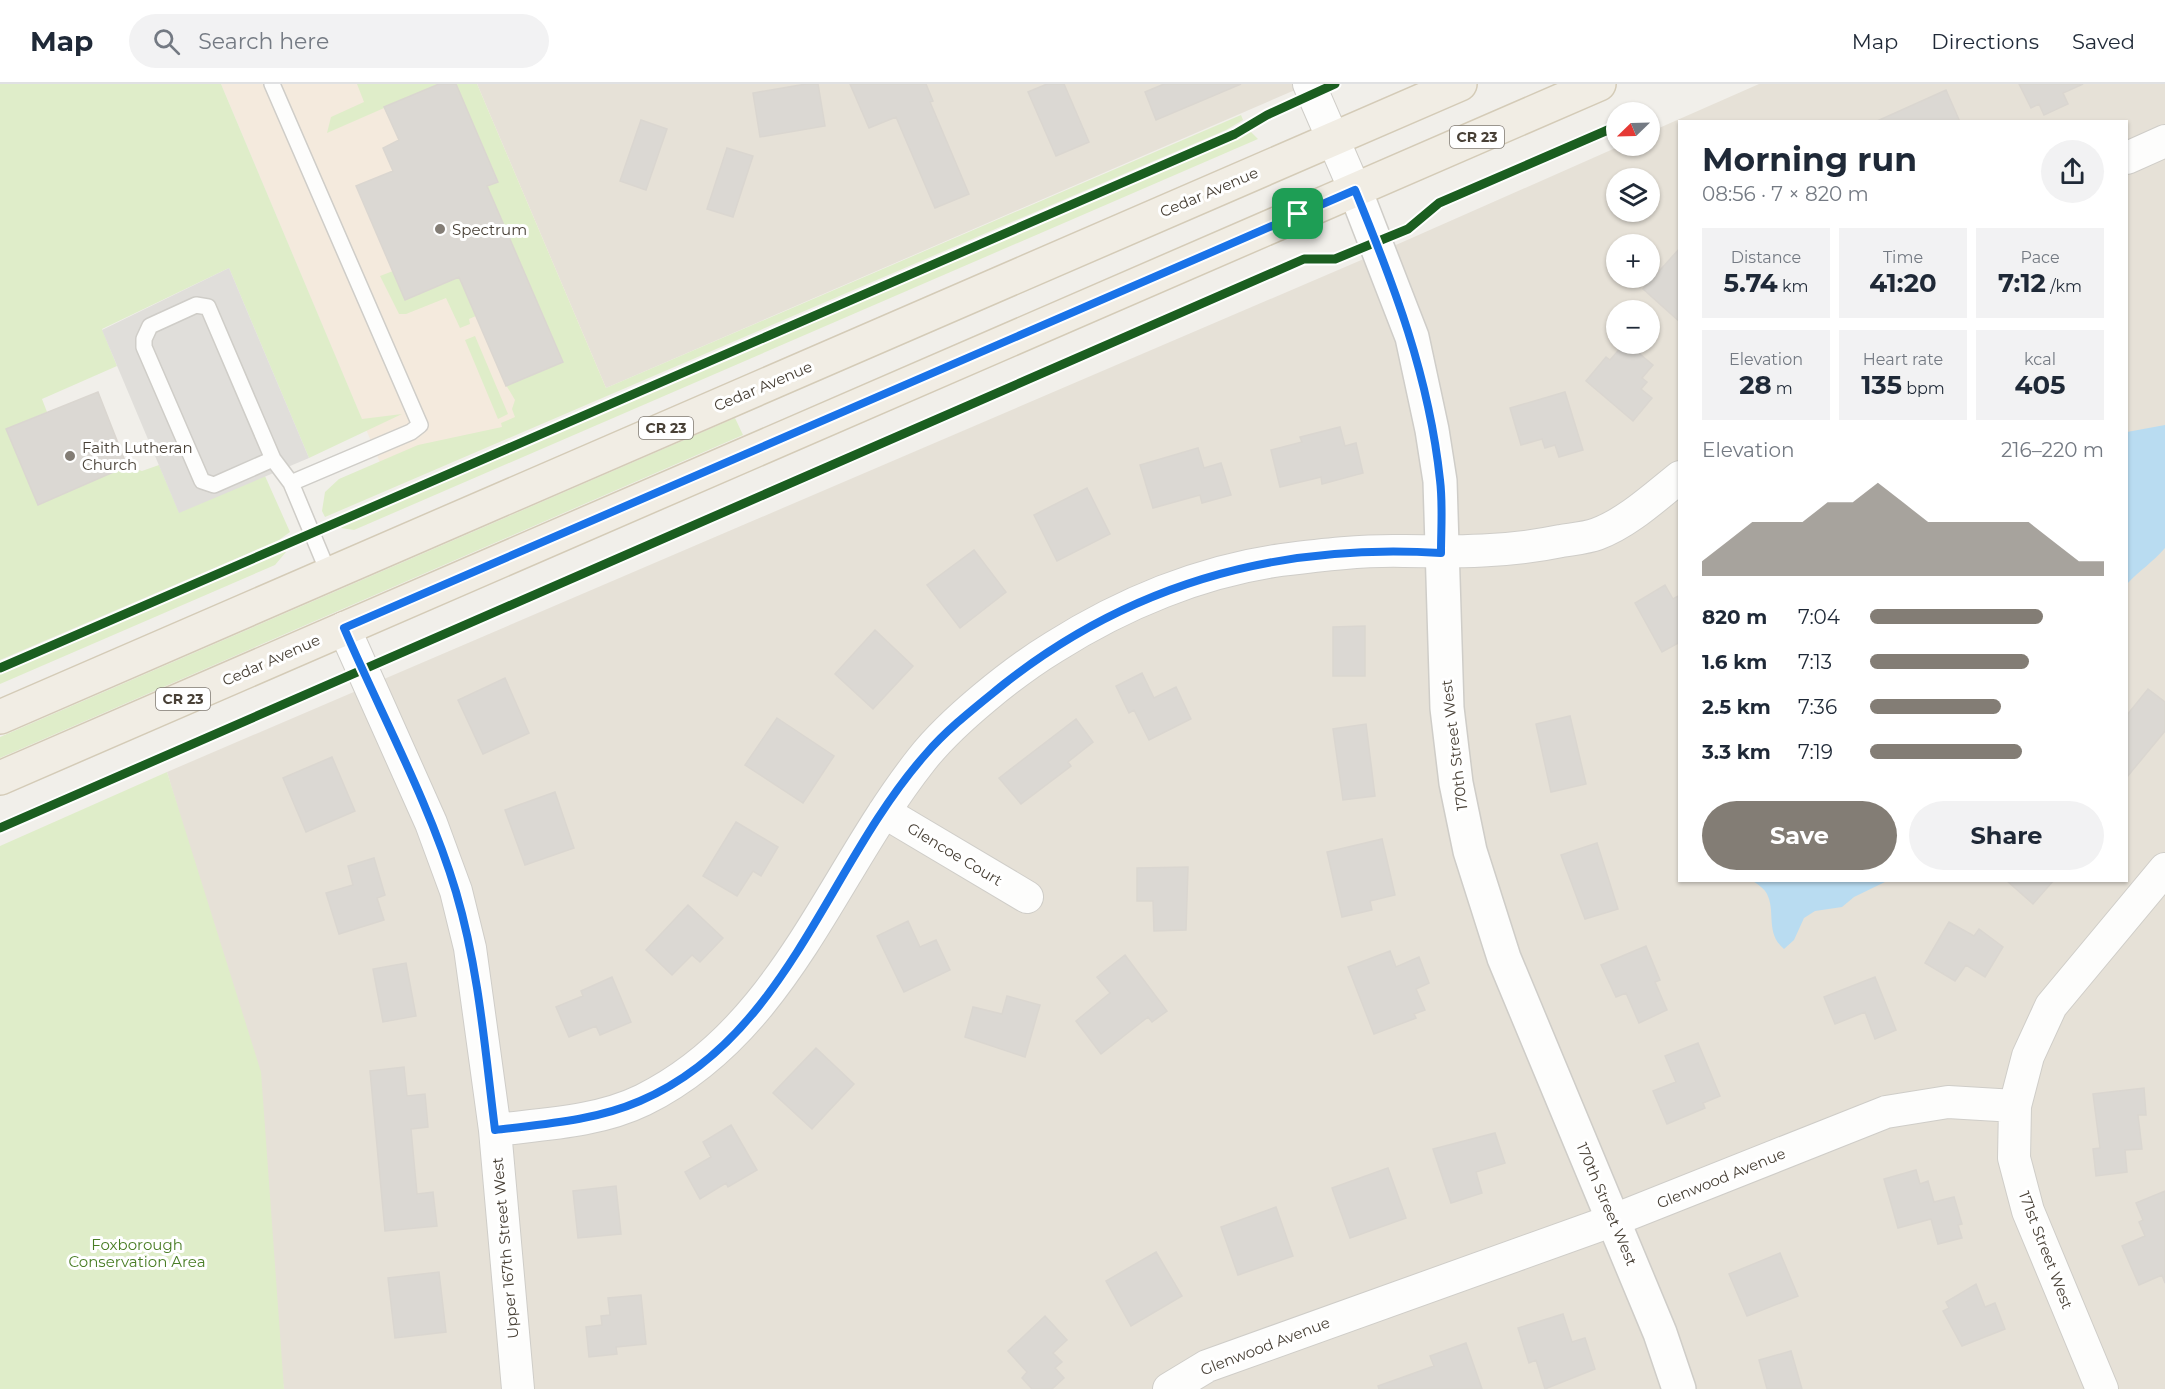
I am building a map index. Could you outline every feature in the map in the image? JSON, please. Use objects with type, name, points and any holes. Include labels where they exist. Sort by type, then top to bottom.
[{"type":"main road","name":"Cedar Avenue","points":[[0,717],[1460,84]]},
{"type":"main road","name":"Cedar Avenue","points":[[0,778],[1599,84]]},
{"type":"street","name":"170th Street West","points":[[1309,84],[1392,280],[1412,337],[1421,375],[1440,481],[1447,708],[1456,783],[1470,851],[1504,958],[1660,1333],[1679,1389]]},
{"type":"street","points":[[2128,158],[2165,141]]},
{"type":"street","points":[[495,1130],[603,1114],[642,1101],[682,1077],[723,1046],[757,1009],[787,969],[884,812],[925,755],[991,694],[1050,649],[1092,624],[1190,582],[1248,566],[1334,555],[1401,551],[1441,553],[1512,550],[1597,534],[1644,506],[1678,479]]},
{"type":"street","name":"Upper 167th Street West","points":[[344,628],[430,823],[456,891],[470,948],[479,998],[495,1130],[518,1389]]},
{"type":"street","name":"Glencoe Court","points":[[884,812],[1027,897]]},
{"type":"street","points":[[2014,1106],[2028,1056],[2051,1006],[2165,869]]},
{"type":"street","name":"Glenwood Avenue","points":[[1169,1389],[1207,1366],[1614,1220],[1886,1112],[1948,1102],[2014,1106]]},
{"type":"street","name":"171st Street West","points":[[2014,1106],[2014,1158],[2028,1211],[2102,1389]]},
{"type":"lane","points":[[272,84],[420,425],[411,432],[291,483]]},
{"type":"lane","points":[[273,459],[214,485],[202,481],[144,347],[144,339],[150,326],[196,305],[208,307],[273,459],[291,483],[329,574]]},
{"type":"shaded area","points":[[221,84],[477,84],[606,388],[389,484]]},
{"type":"shaded area","points":[[477,84],[1309,84],[606,388]]},
{"type":"shaded area","points":[[1759,84],[2165,84],[2165,1389],[284,1389],[205,900],[167,772],[1380,252],[1606,152],[1606,156],[1660,156],[1660,128]]},
{"type":"shaded area","points":[[229,268],[309,458],[179,513],[102,330]]},
{"type":"green space","points":[[0,84],[221,84],[362,419],[402,414],[309,458],[229,268],[102,329],[117,366],[42,399],[47,412],[6,429],[38,505],[127,466],[142,471],[159,465],[179,512],[265,476],[290,532],[279,540],[0,660]]},
{"type":"green space","points":[[357,84],[439,84],[327,133],[331,117],[364,102]]},
{"type":"green space","points":[[456,84],[477,84],[606,388],[1241,115],[1243,120],[1226,130],[325,517],[322,511],[325,492],[339,479],[418,445],[502,427],[501,423],[515,417],[512,409],[515,400],[506,385],[563,362],[487,186],[498,181]]},
{"type":"green space","points":[[1250,131],[1258,139],[354,530],[341,528],[343,524]]},
{"type":"green space","points":[[393,271],[405,300],[459,277],[476,316],[469,319],[470,324],[460,328],[446,298],[406,314],[399,314],[380,276]]},
{"type":"green space","points":[[475,336],[508,414],[498,419],[465,340]]},
{"type":"green space","points":[[735,418],[743,435],[0,758],[0,737]]},
{"type":"green space","points":[[283,551],[286,552],[275,565],[0,684],[0,673]]},
{"type":"green space","name":"Foxborough Conservation Area","points":[[167,772],[261,1072],[284,1389],[0,1389],[0,846]]},
{"type":"water","points":[[2165,425],[2165,548],[2128,583],[2128,432]]},
{"type":"water","points":[[1754,882],[1885,882],[1854,897],[1842,907],[1815,911],[1804,918],[1794,940],[1784,949],[1775,936],[1770,901],[1763,888]]},
{"type":"building","name":"Spectrum","points":[[439,84],[456,84],[498,182],[487,186],[563,362],[506,386],[459,277],[405,300],[356,186],[393,171],[383,148],[399,140],[384,107]]},
{"type":"building","points":[[818,84],[825,126],[760,137],[753,93]]},
{"type":"building","points":[[850,84],[926,84],[933,101],[930,102],[969,194],[935,208],[896,117],[869,128]]},
{"type":"building","points":[[1047,84],[1064,84],[1089,142],[1056,156],[1028,92]]},
{"type":"building","points":[[1164,84],[1241,84],[1156,120],[1145,92]]},
{"type":"building","points":[[2019,84],[2083,84],[2063,93],[2068,104],[2044,115],[2039,104],[2031,108]]},
{"type":"building","points":[[1946,90],[1959,120],[1879,120]]},
{"type":"building","points":[[641,120],[667,129],[646,190],[620,181]]},
{"type":"building","points":[[727,148],[753,156],[733,217],[707,209]]},
{"type":"building","points":[[1678,250],[1678,320],[1660,304],[1660,300],[1655,300],[1643,289],[1660,288],[1660,270]]},
{"type":"building","points":[[1615,354],[1640,354],[1653,365],[1642,378],[1647,382],[1641,389],[1652,398],[1633,421],[1586,381],[1606,357],[1610,360]]},
{"type":"building","name":"Faith Lutheran Church","points":[[98,392],[127,466],[38,505],[6,429]]},
{"type":"building","points":[[1565,392],[1583,450],[1559,457],[1555,445],[1545,448],[1542,439],[1521,445],[1510,408]]},
{"type":"building","points":[[1340,427],[1345,446],[1356,443],[1363,473],[1322,484],[1321,477],[1280,487],[1271,450],[1302,442],[1300,437]]},
{"type":"building","points":[[1198,448],[1204,468],[1221,463],[1231,495],[1202,503],[1200,495],[1153,508],[1140,465]]},
{"type":"building","points":[[1087,488],[1110,534],[1057,561],[1034,515]]},
{"type":"building","points":[[974,550],[1006,592],[960,628],[927,585]]},
{"type":"building","points":[[1665,585],[1673,599],[1678,596],[1678,643],[1662,652],[1635,603]]},
{"type":"building","points":[[1365,626],[1365,676],[1333,676],[1333,627]]},
{"type":"building","points":[[875,630],[913,666],[873,709],[835,674]]},
{"type":"building","points":[[1142,673],[1154,698],[1176,687],[1191,719],[1149,740],[1134,710],[1129,713],[1116,686]]},
{"type":"building","points":[[505,678],[529,733],[483,754],[458,700]]},
{"type":"building","points":[[2148,689],[2165,702],[2165,731],[2128,776],[2128,714]]},
{"type":"building","points":[[1570,716],[1586,784],[1551,792],[1536,724]]},
{"type":"building","points":[[777,718],[834,756],[803,803],[745,765]]},
{"type":"building","points":[[1076,719],[1093,742],[1068,762],[1071,766],[1021,804],[999,778]]},
{"type":"building","points":[[1366,724],[1375,796],[1343,800],[1333,729]]},
{"type":"building","points":[[332,757],[355,811],[306,832],[283,778]]},
{"type":"building","points":[[555,792],[574,848],[525,865],[505,810]]},
{"type":"building","points":[[736,822],[778,847],[761,876],[753,871],[737,896],[703,876]]},
{"type":"building","points":[[1382,839],[1395,895],[1370,901],[1372,910],[1342,917],[1327,852]]},
{"type":"building","points":[[1597,843],[1618,909],[1585,919],[1561,855]]},
{"type":"building","points":[[374,858],[385,895],[377,898],[384,920],[339,934],[326,893],[353,885],[348,866]]},
{"type":"building","points":[[1188,867],[1186,930],[1154,931],[1153,901],[1137,901],[1137,868]]},
{"type":"building","points":[[2008,882],[2052,882],[2033,904]]},
{"type":"building","points":[[688,905],[723,938],[700,962],[692,955],[672,975],[646,950]]},
{"type":"building","points":[[908,921],[920,947],[936,940],[950,970],[904,992],[877,936]]},
{"type":"building","points":[[1949,922],[1974,936],[1979,929],[2003,947],[1985,977],[1966,965],[1955,981],[1925,963]]},
{"type":"building","points":[[1646,946],[1660,980],[1655,982],[1667,1010],[1639,1023],[1626,993],[1616,997],[1601,965]]},
{"type":"building","points":[[1390,951],[1396,967],[1419,957],[1429,983],[1416,989],[1425,1010],[1414,1014],[1416,1018],[1374,1034],[1348,967]]},
{"type":"building","points":[[1125,955],[1167,1011],[1152,1022],[1148,1017],[1101,1054],[1076,1021],[1110,993],[1097,977]]},
{"type":"building","points":[[406,963],[416,1016],[383,1022],[373,969]]},
{"type":"building","points":[[612,977],[631,1022],[600,1035],[596,1026],[569,1037],[556,1007],[583,996],[581,991]]},
{"type":"building","points":[[1875,977],[1896,1030],[1875,1039],[1865,1012],[1835,1024],[1824,997]]},
{"type":"building","points":[[1007,996],[1040,1005],[1025,1057],[965,1037],[973,1007],[1002,1014]]},
{"type":"building","points":[[1698,1043],[1720,1096],[1703,1103],[1705,1108],[1667,1124],[1653,1091],[1676,1082],[1665,1056]]},
{"type":"building","points":[[816,1048],[854,1084],[812,1129],[773,1093]]},
{"type":"building","points":[[404,1067],[407,1096],[425,1094],[428,1127],[411,1129],[417,1194],[433,1192],[437,1226],[385,1231],[370,1071]]},
{"type":"building","points":[[2144,1088],[2146,1115],[2138,1115],[2142,1149],[2125,1150],[2127,1172],[2096,1176],[2093,1149],[2100,1148],[2093,1094]]},
{"type":"building","points":[[731,1125],[757,1170],[728,1187],[726,1183],[700,1199],[685,1172],[711,1157],[703,1142]]},
{"type":"building","points":[[1495,1133],[1505,1163],[1476,1172],[1482,1193],[1451,1203],[1433,1149]]},
{"type":"building","points":[[1388,1168],[1406,1218],[1350,1238],[1332,1188]]},
{"type":"building","points":[[1916,1170],[1920,1184],[1928,1181],[1934,1202],[1954,1197],[1962,1224],[1958,1225],[1962,1238],[1938,1244],[1931,1219],[1898,1228],[1884,1179]]},
{"type":"building","points":[[616,1186],[621,1234],[578,1238],[573,1191]]},
{"type":"building","points":[[2165,1191],[2165,1283],[2162,1275],[2139,1285],[2122,1246],[2145,1236],[2139,1222],[2143,1220],[2136,1203]]},
{"type":"building","points":[[1276,1207],[1293,1256],[1238,1275],[1221,1227]]},
{"type":"building","points":[[1156,1252],[1182,1296],[1131,1326],[1106,1281]]},
{"type":"building","points":[[1780,1253],[1798,1296],[1747,1316],[1729,1274]]},
{"type":"building","points":[[439,1272],[446,1332],[395,1338],[388,1278]]},
{"type":"building","points":[[1976,1284],[1985,1307],[1995,1303],[2005,1329],[1962,1346],[1943,1311],[1949,1308],[1946,1302]]},
{"type":"building","points":[[641,1295],[646,1344],[616,1347],[617,1354],[589,1357],[586,1327],[602,1325],[601,1316],[610,1315],[608,1298]]},
{"type":"building","points":[[1563,1314],[1572,1342],[1585,1338],[1595,1369],[1545,1389],[1536,1360],[1529,1363],[1518,1328]]},
{"type":"building","points":[[1045,1316],[1067,1340],[1053,1353],[1062,1362],[1055,1368],[1064,1378],[1052,1389],[1032,1389],[1022,1378],[1027,1372],[1008,1351]]},
{"type":"building","points":[[1466,1343],[1482,1389],[1379,1389],[1378,1386],[1434,1366],[1430,1356]]},
{"type":"building","points":[[1791,1351],[1802,1389],[1767,1389],[1759,1360]]},
{"type":"cycle path","points":[[0,668],[1235,134],[1267,115],[1335,84]]},
{"type":"cycle path","points":[[0,828],[1304,259],[1335,259],[1408,229],[1439,203],[1606,131]]},
{"type":"place","name":"Spectrum","points":[[440,229]]},
{"type":"place","name":"Faith Lutheran Church","points":[[70,456]]},
{"type":"route","points":[[1355,190],[1392,280],[1412,337],[1424,384],[1440,481],[1441,553],[1401,551],[1334,555],[1248,566],[1190,582],[1131,606],[1092,624],[1050,649],[991,694],[925,755],[857,852],[787,969],[757,1009],[723,1046],[682,1077],[642,1101],[603,1114],[556,1123],[495,1130],[479,998],[456,891],[430,823],[344,628],[1298,214],[1355,190]]}]
